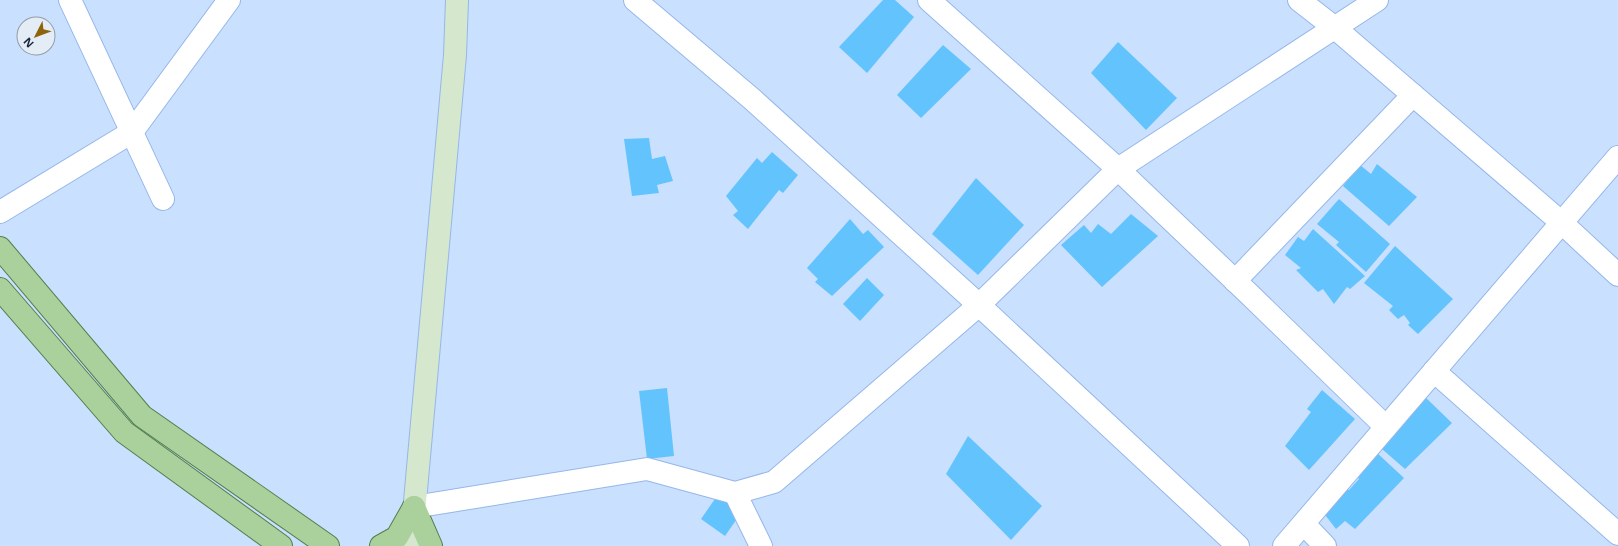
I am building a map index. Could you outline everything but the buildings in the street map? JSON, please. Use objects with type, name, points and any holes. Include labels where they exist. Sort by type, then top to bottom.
[{"type":"main road","points":[[411,546],[455,55],[457,0]]},
{"type":"main road","points":[[0,248],[142,416],[328,546]]},
{"type":"main road","points":[[0,289],[124,432],[281,546]]},
{"type":"main road","points":[[381,546],[398,537],[414,507]]},
{"type":"main road","points":[[414,507],[431,546]]},
{"type":"street","points":[[70,0],[163,199]]},
{"type":"street","points":[[0,212],[132,132],[229,0]]},
{"type":"street","points":[[635,0],[752,99],[979,306],[1238,546]]},
{"type":"street","points":[[929,0],[1118,169],[1386,427]]},
{"type":"street","points":[[1299,0],[1335,28],[1562,223],[1618,275]]},
{"type":"street","points":[[414,507],[647,470],[735,493],[774,482],[979,306],[1118,169],[1377,0]]},
{"type":"street","points":[[1235,281],[1413,95]]},
{"type":"street","points":[[1284,546],[1618,157]]},
{"type":"street","points":[[1434,371],[1618,534]]},
{"type":"street","points":[[735,493],[762,546]]},
{"type":"street","points":[[1304,524],[1325,546]]}]
